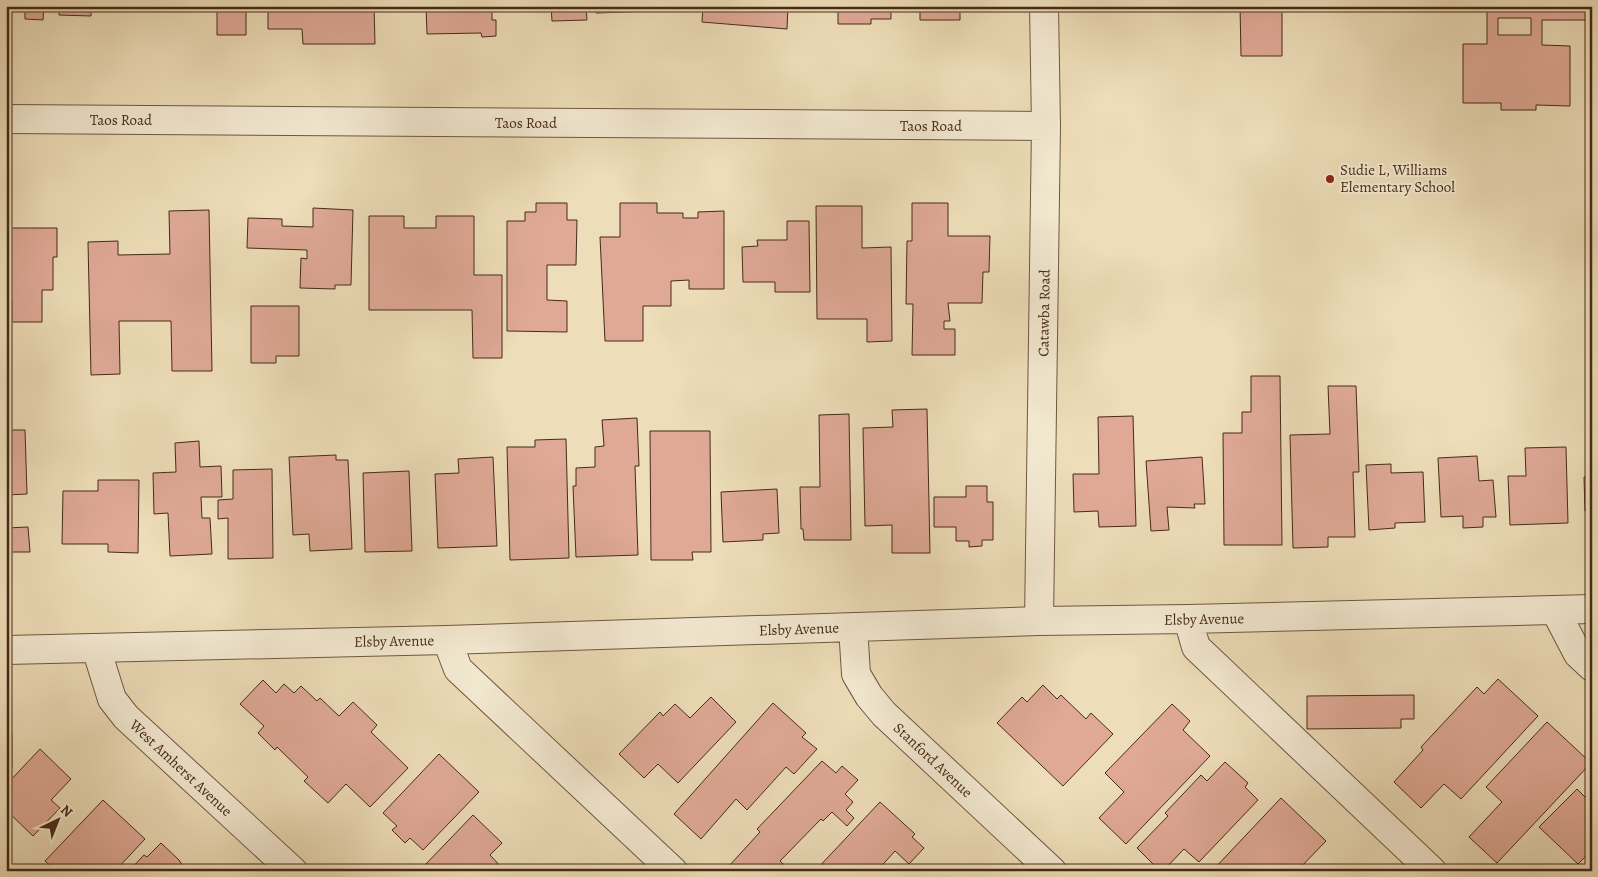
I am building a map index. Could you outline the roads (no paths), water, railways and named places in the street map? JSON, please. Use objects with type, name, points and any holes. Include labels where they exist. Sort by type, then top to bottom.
[{"type":"street","name":"Catawba Road","points":[[1039,621],[1046,126],[1044,6]]},
{"type":"street","name":"Taos Road","points":[[6,119],[1046,126]]},
{"type":"street","name":"Elsby Avenue","points":[[6,650],[447,640],[1039,621],[1592,609]]},
{"type":"street","points":[[1555,610],[1578,654],[1592,667]]},
{"type":"street","points":[[1188,619],[1196,647],[1432,871]]},
{"type":"street","name":"Stanford Avenue","points":[[853,627],[856,674],[868,696],[884,714],[1052,871]]},
{"type":"street","points":[[447,640],[458,669],[673,871]]},
{"type":"street","name":"West Amherst Avenue","points":[[96,648],[112,699],[126,718],[293,871]]},
{"type":"place","name":"Sudie L, Williams Elementary School","points":[[1330,179]]}]
